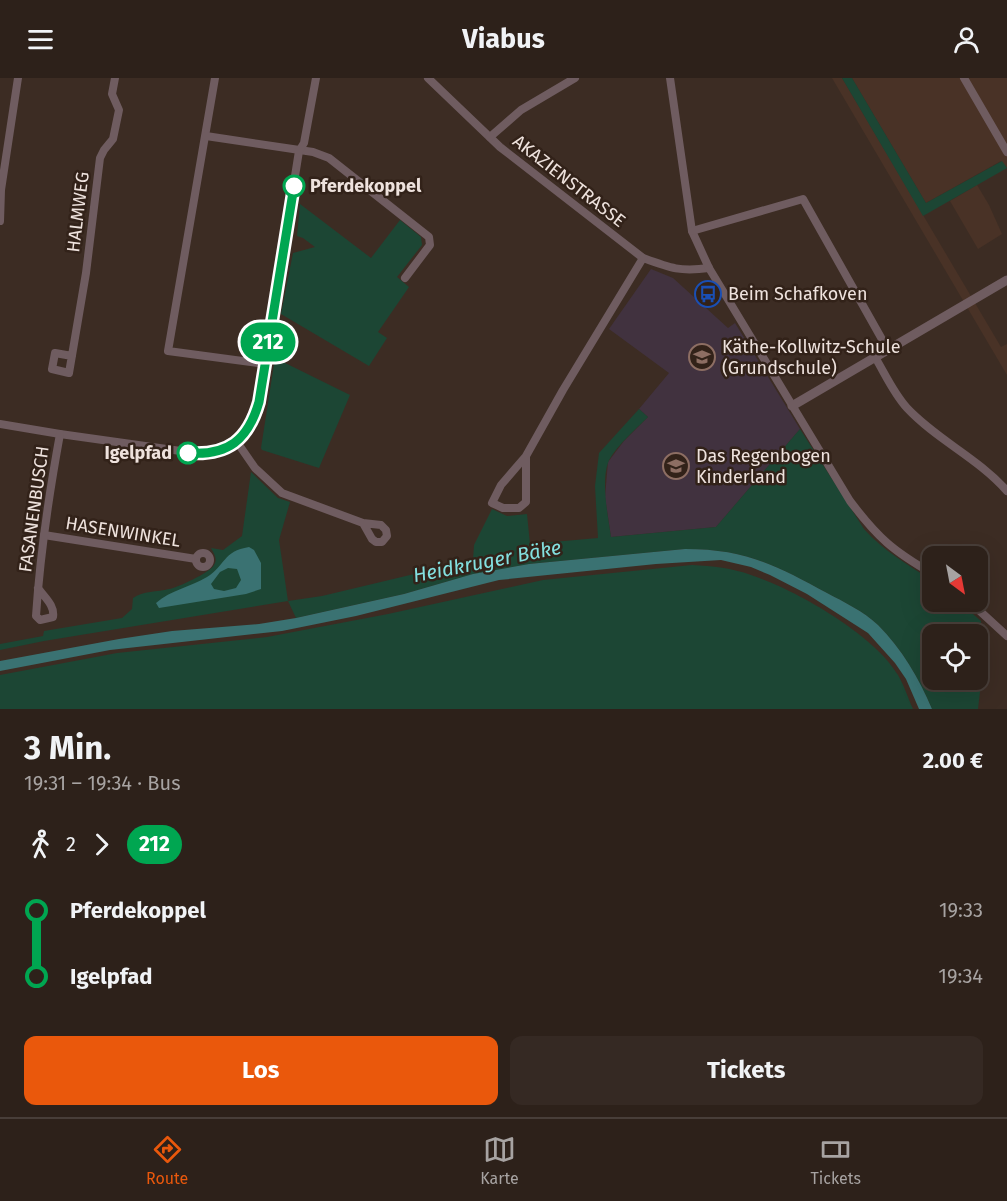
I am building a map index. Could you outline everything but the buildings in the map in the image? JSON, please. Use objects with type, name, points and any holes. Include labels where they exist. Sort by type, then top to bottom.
[{"type":"street","points":[[0,221],[2,190],[18,78]]},
{"type":"street","name":"HALMWEG","points":[[72,356],[86,273],[100,158],[113,139],[119,110],[112,94],[115,78]]},
{"type":"street","points":[[215,78],[168,351],[265,364]]},
{"type":"street","points":[[0,424],[202,454],[217,452],[237,442],[244,435],[254,420],[259,402],[299,151],[304,143],[315,78]]},
{"type":"street","name":"AKAZIENSTRASSE","points":[[429,78],[490,137],[643,258],[687,271],[709,268]]},
{"type":"street","points":[[490,137],[521,110],[573,78]]},
{"type":"street","points":[[670,78],[692,231],[709,268],[833,475],[868,525],[896,551],[922,567]]},
{"type":"street","points":[[964,78],[1007,152]]},
{"type":"street","points":[[206,136],[313,152],[329,158],[429,237],[430,245],[405,278]]},
{"type":"street","points":[[692,231],[803,199],[888,350]]},
{"type":"street","points":[[526,456],[526,502],[519,508],[503,508],[492,503],[501,485],[526,456],[643,258]]},
{"type":"street","points":[[792,406],[1007,280]]},
{"type":"street","points":[[875,357],[906,407],[993,476],[1007,491]]},
{"type":"street","name":"FASANENBUSCH","points":[[38,588],[60,434]]},
{"type":"street","points":[[237,442],[255,468],[282,493],[363,523]]},
{"type":"street","name":"HASENWINKEL","points":[[45,535],[196,559]]},
{"type":"street","points":[[981,612],[1007,636]]},
{"type":"shaded area","points":[[832,78],[842,78],[1001,347],[1007,344],[1007,375]]},
{"type":"shaded area","points":[[852,78],[1007,78],[1007,168],[1001,161],[926,203]]},
{"type":"shaded area","points":[[977,185],[1002,234],[978,249],[950,201]]},
{"type":"shaded area","points":[[651,269],[673,278],[728,328],[735,323],[800,429],[716,527],[611,537],[605,497],[608,462],[624,441],[648,417],[639,409],[669,373],[609,329]]},
{"type":"green space","points":[[842,78],[852,78],[926,203],[1002,161],[1007,168],[923,216]]},
{"type":"green space","points":[[300,204],[371,258],[400,220],[421,237],[422,245],[397,277],[409,287],[378,332],[387,338],[369,366],[281,314],[293,253],[315,247],[297,236]]},
{"type":"green space","points":[[275,358],[350,395],[319,468],[261,448]]},
{"type":"green space","points":[[639,409],[648,417],[615,451],[606,471],[606,499],[611,537],[716,527],[800,429],[864,529],[888,551],[922,574],[922,612],[971,612],[981,621],[981,624],[922,624],[922,688],[916,675],[887,634],[860,611],[792,574],[759,560],[725,552],[685,549],[529,564],[473,574],[404,594],[296,618],[288,601],[322,596],[473,560],[474,545],[492,509],[507,516],[527,514],[530,544],[598,538],[595,486],[599,453]]},
{"type":"green space","points":[[251,472],[278,498],[290,502],[279,540],[288,601],[0,650],[0,644],[43,636],[44,631],[122,618],[132,609],[133,598],[173,588],[207,572],[216,561],[211,548],[223,550],[242,536]]},
{"type":"green space","points":[[692,565],[722,568],[751,575],[789,591],[832,615],[872,644],[887,660],[900,679],[913,709],[0,709],[0,675],[117,653],[267,637],[388,614],[543,580]]},
{"type":"green space","points":[[923,690],[980,690],[978,709],[932,709]]},
{"type":"water","points":[[249,547],[254,550],[261,563],[261,589],[246,594],[159,608],[156,603],[207,577],[229,555]],"holes":[[[228,568],[237,569],[241,580],[236,588],[224,591],[214,589],[211,584],[220,572]]]},
{"type":"water","points":[[685,549],[725,552],[759,560],[792,574],[847,603],[878,625],[916,675],[932,709],[919,709],[906,679],[868,633],[807,594],[770,575],[751,567],[721,560],[656,564],[499,580],[356,616],[282,631],[110,650],[0,671],[0,661],[172,631],[259,624],[296,618],[404,594],[473,574],[529,564]]},
{"type":"bus line","name":"212","points":[[188,453],[202,454],[227,448],[244,435],[254,420],[259,402],[294,186]]},
{"type":"place","name":"Pferdekoppel","points":[[294,186]]},
{"type":"place","name":"Beim Schafkoven","points":[[708,294]]},
{"type":"place","name":"Käthe-Kollwitz-Schule (Grundschule)","points":[[702,357]]},
{"type":"place","name":"Igelpfad","points":[[188,453]]},
{"type":"place","name":"Das Regenbogen Kinderland","points":[[676,466]]},
{"type":"water label","name":"Heidkruger Bäke","points":[[487,561]]}]
